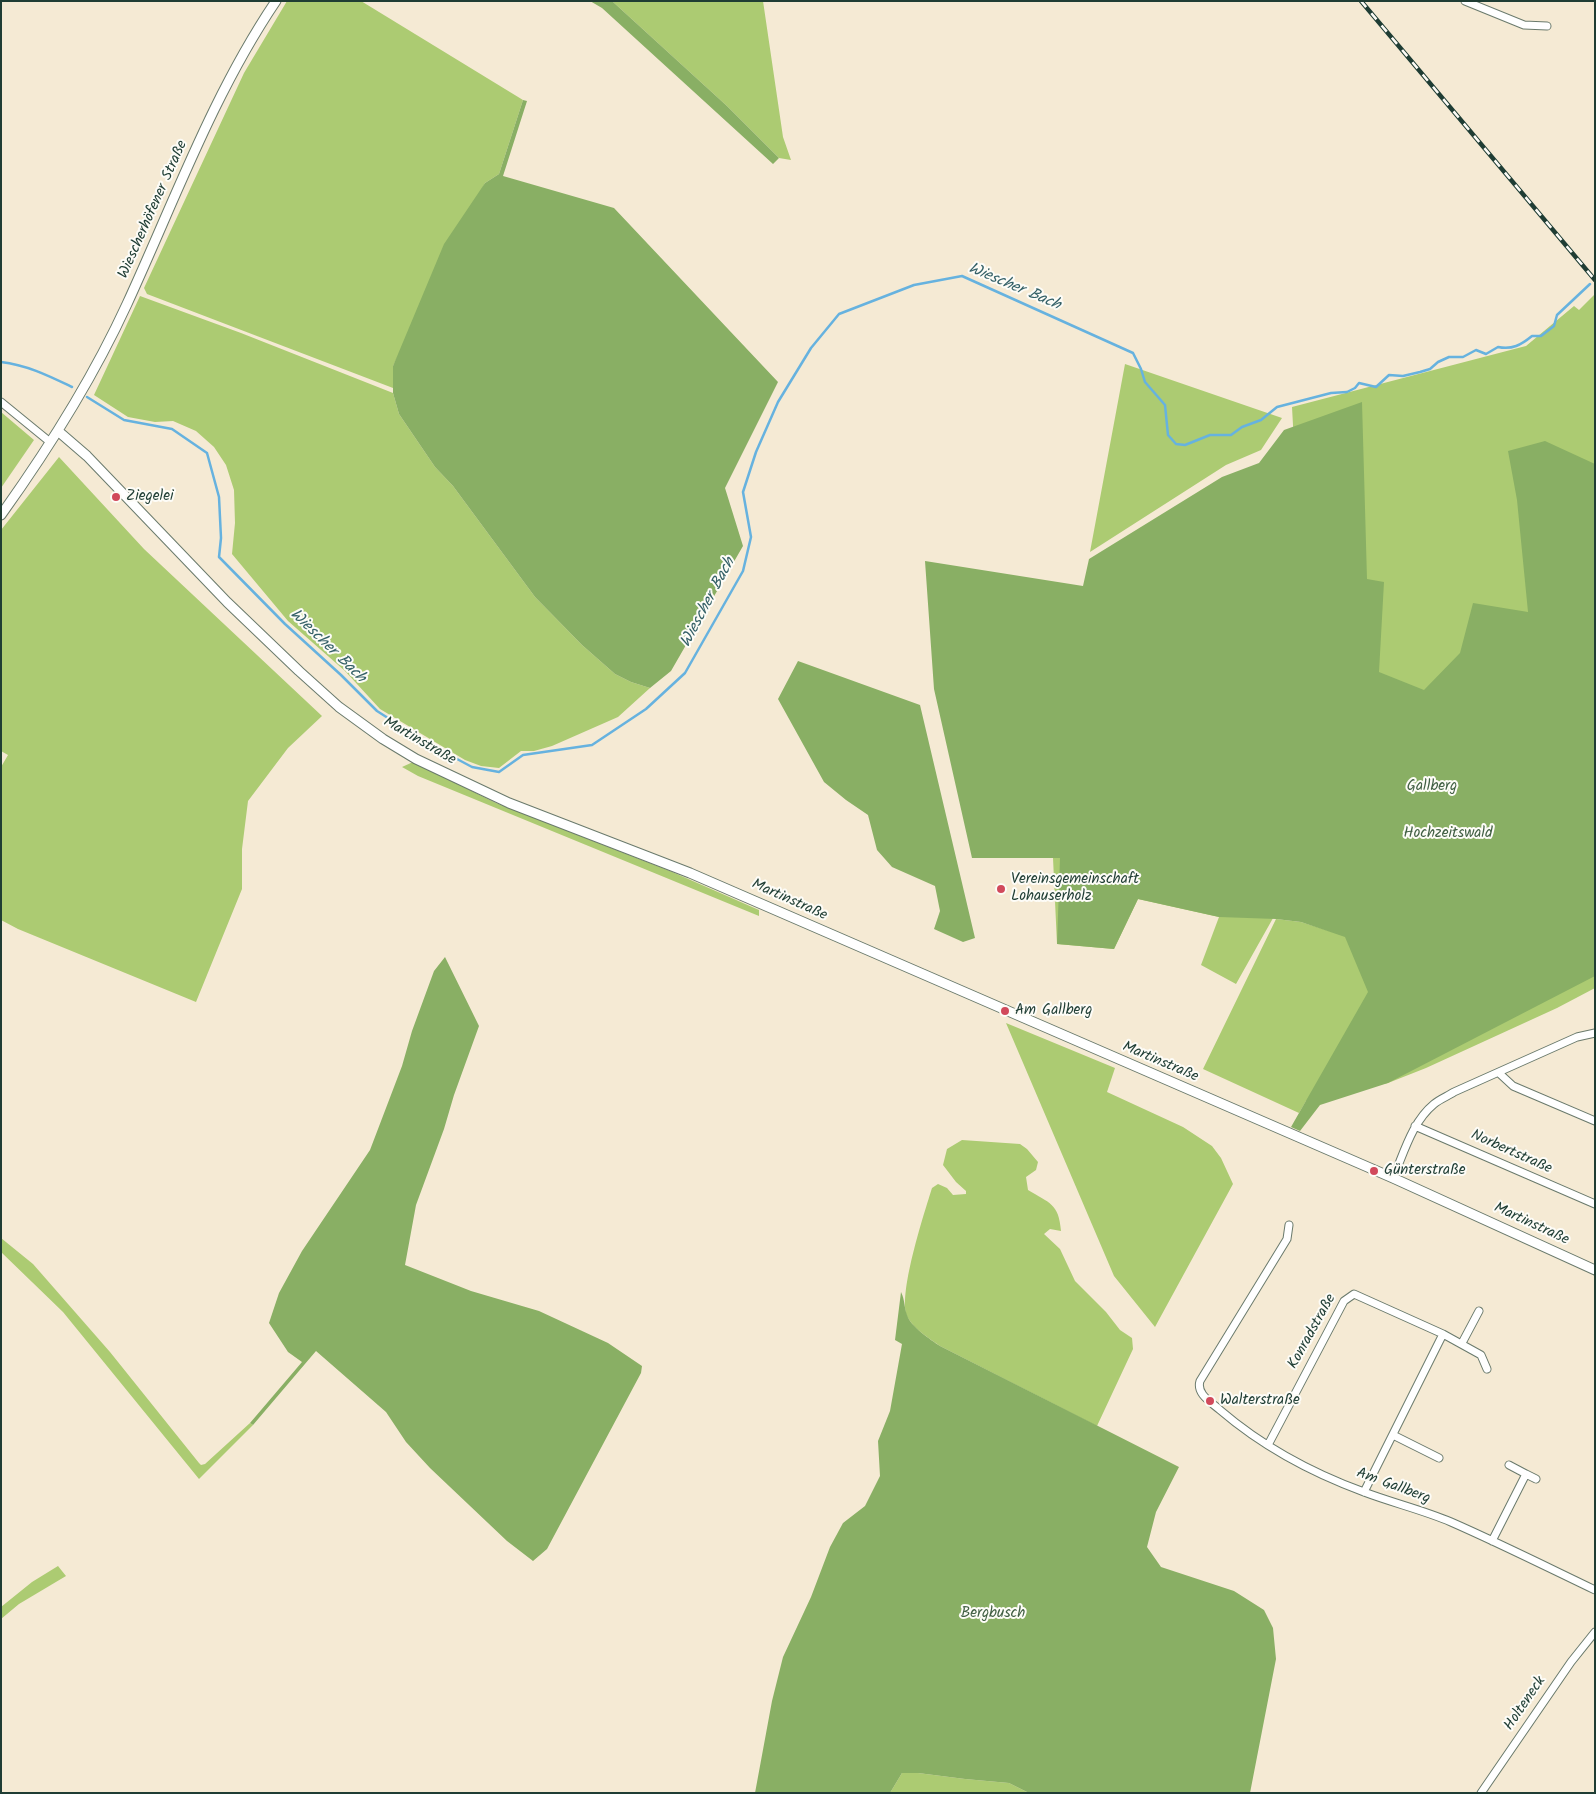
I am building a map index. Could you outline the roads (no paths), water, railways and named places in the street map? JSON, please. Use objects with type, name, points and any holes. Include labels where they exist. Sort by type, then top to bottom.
[{"type":"street","name":"Wiescherhöfener Straße","points":[[1,515],[58,431],[88,380],[126,305],[222,95],[245,51],[276,1]]},
{"type":"street","points":[[1465,1],[1524,25],[1547,26]]},
{"type":"street","points":[[1,402],[50,442]]},
{"type":"street","name":"Martinstraße","points":[[58,431],[87,456],[233,608],[299,671],[339,707],[383,739],[416,759],[509,803],[690,873],[1393,1178],[1595,1270]]},
{"type":"street","points":[[1393,1178],[1415,1126],[1435,1103],[1454,1092],[1577,1037],[1595,1033]]},
{"type":"street","points":[[1499,1073],[1513,1086],[1595,1121]]},
{"type":"street","name":"Norbertstraße","points":[[1415,1126],[1595,1204]]},
{"type":"street","name":"Am Gallberg","points":[[1289,1226],[1287,1239],[1248,1299],[1199,1385],[1202,1393],[1245,1430],[1323,1476],[1448,1521],[1595,1590]]},
{"type":"street","name":"Konradstraße","points":[[1268,1445],[1344,1301],[1354,1294],[1462,1343],[1482,1355],[1487,1369]]},
{"type":"street","points":[[1462,1343],[1479,1311]]},
{"type":"street","points":[[1364,1492],[1443,1334]]},
{"type":"street","points":[[1393,1434],[1439,1458]]},
{"type":"street","points":[[1509,1466],[1536,1479]]},
{"type":"street","points":[[1492,1541],[1526,1474]]},
{"type":"street","name":"Holteneck","points":[[1481,1793],[1571,1662],[1595,1632]]},
{"type":"waterway","name":"Wiescher Bach","points":[[87,397],[124,420],[172,429],[207,453],[219,497],[221,538],[219,557],[285,624],[377,711],[427,743],[472,767],[499,772],[523,755],[592,745],[646,709],[685,673],[743,571],[751,537],[743,492],[756,452],[778,402],[811,348],[839,314],[914,285],[962,276],[1133,353],[1145,382],[1165,405],[1168,435],[1176,444],[1185,445],[1210,435],[1231,435],[1242,427],[1261,420],[1277,407],[1331,393],[1347,392],[1355,388],[1359,383],[1376,387],[1389,375],[1403,376],[1420,372],[1430,369],[1438,362],[1449,357],[1463,357],[1476,350],[1486,354],[1498,347],[1508,348],[1516,346],[1532,336],[1541,336],[1554,326],[1557,315],[1590,284]]},
{"type":"waterway","name":"Wiescher Bach","points":[[1,362],[29,368],[72,387]]},
{"type":"railway","points":[[1361,1],[1595,280]]},
{"type":"place","name":"Ziegelei","points":[[116,497]]},
{"type":"place","name":"Vereinsgemeinschaft Lohauserholz","points":[[1001,889]]},
{"type":"place","name":"Am Gallberg","points":[[1005,1011]]},
{"type":"place","name":"Günterstraße","points":[[1374,1171]]},
{"type":"place","name":"Walterstraße","points":[[1210,1401]]},
{"type":"park label","name":"Gallberg","points":[[1432,787]]},
{"type":"park label","name":"Hochzeitswald","points":[[1448,834]]},
{"type":"park label","name":"Bergbusch","points":[[993,1614]]}]
